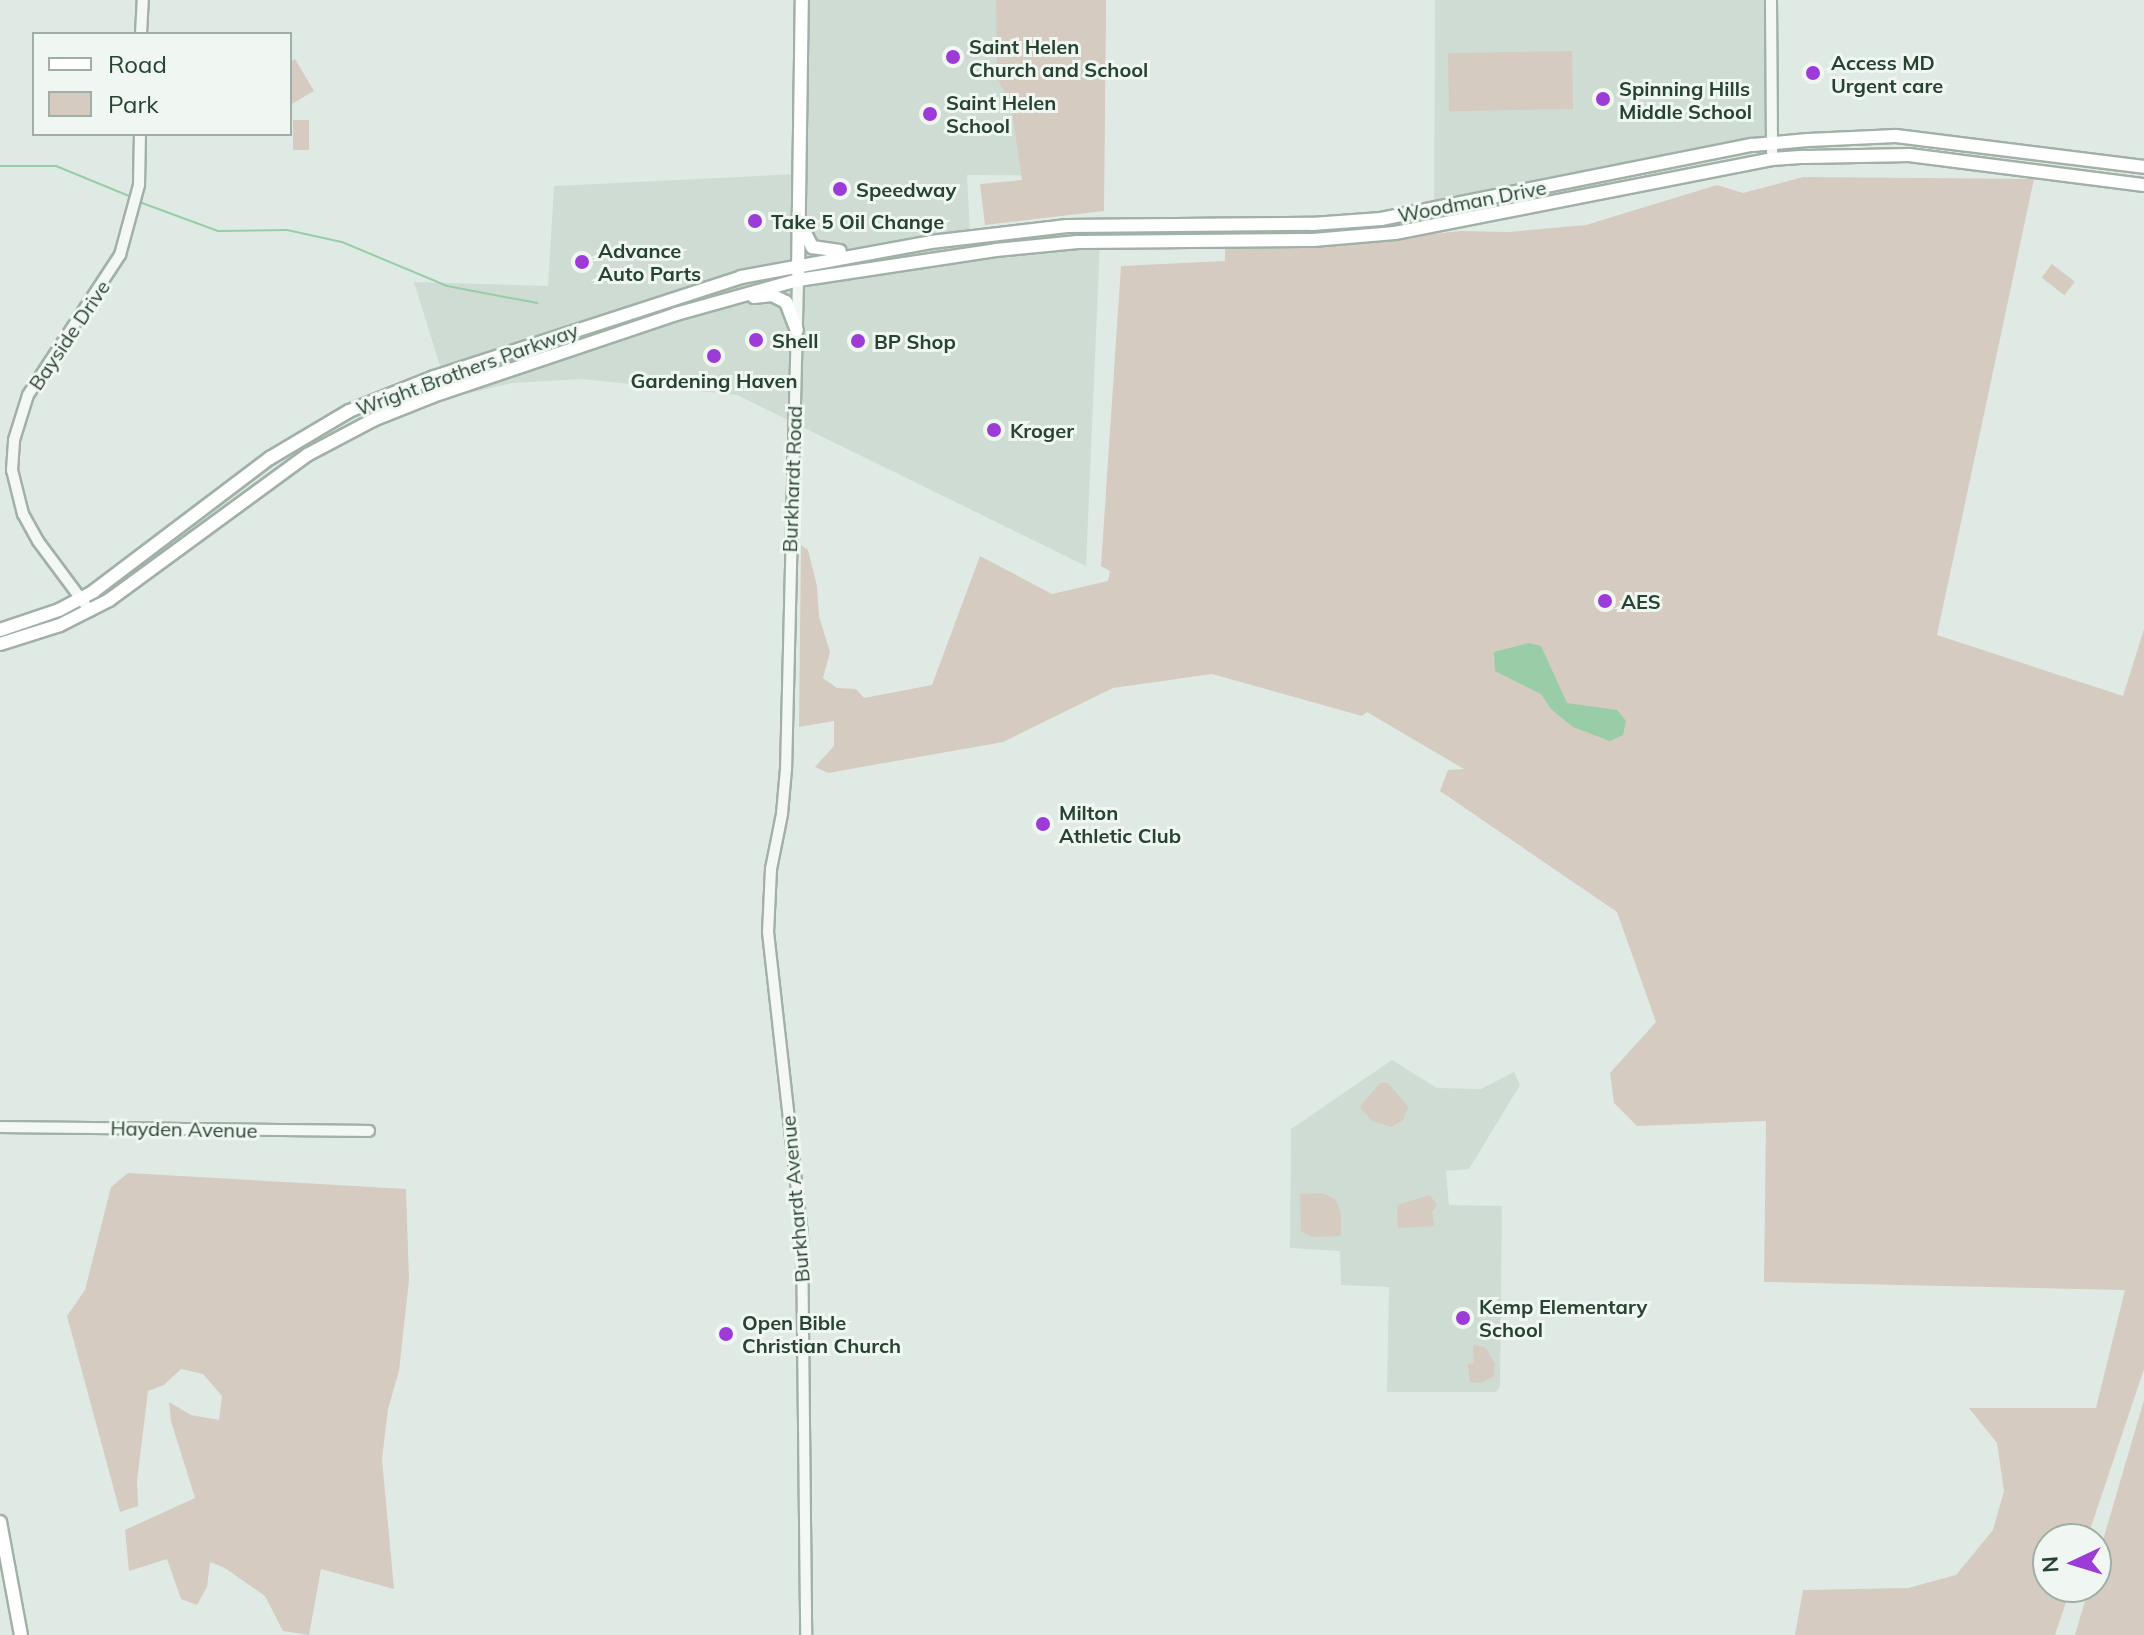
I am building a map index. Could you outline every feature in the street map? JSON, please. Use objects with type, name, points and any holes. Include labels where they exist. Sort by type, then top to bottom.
[{"type":"main road","name":"Burkhardt Road","points":[[798,280],[802,0]]},
{"type":"main road","name":"Woodman Drive","points":[[798,265],[887,249],[1067,226],[1312,224],[1381,219],[1770,143],[1896,136],[2144,167]]},
{"type":"main road","name":"Woodman Drive","points":[[798,280],[982,252],[1078,242],[1286,240],[1395,233],[1772,159],[1859,154],[1909,155],[2144,185]]},
{"type":"main road","points":[[798,209],[804,236],[812,247],[826,251],[887,249]]},
{"type":"main road","name":"Wright Brothers Parkway","points":[[0,630],[59,610],[80,598],[270,458],[349,411],[434,377],[693,290],[798,265]]},
{"type":"main road","name":"Wright Brothers Parkway","points":[[0,644],[33,635],[90,611],[132,586],[283,472],[329,442],[411,404],[713,303],[798,280]]},
{"type":"main road","points":[[713,303],[772,295],[786,302],[797,330]]},
{"type":"main road","points":[[0,1522],[21,1635]]},
{"type":"street","points":[[141,32],[143,0]]},
{"type":"street","points":[[1771,0],[1772,159]]},
{"type":"street","name":"Bayside Drive","points":[[90,611],[23,514],[13,479],[14,440],[28,395],[120,255],[139,185],[140,136]]},
{"type":"street","name":"Burkhardt Road","points":[[769,956],[771,869],[782,814],[786,769],[798,280]]},
{"type":"street","name":"Burkhardt Avenue","points":[[769,956],[802,1233],[806,1635]]},
{"type":"street","name":"Hayden Avenue","points":[[0,1127],[369,1131]]},
{"type":"shaded area","points":[[802,0],[1106,0],[1104,176],[967,175],[971,253],[1100,241],[1086,566],[737,395],[582,379],[512,383],[457,396],[439,363],[414,282],[548,286],[554,186],[799,174]]},
{"type":"shaded area","name":"Spinning Hills Middle School","points":[[1435,0],[1771,0],[1770,143],[1434,209]]},
{"type":"shaded area","points":[[1529,643],[1541,646],[1567,703],[1617,710],[1626,721],[1623,735],[1610,741],[1573,727],[1551,709],[1541,694],[1495,671],[1494,652]]},
{"type":"shaded area","points":[[1392,1060],[1437,1088],[1481,1089],[1514,1072],[1520,1085],[1469,1169],[1446,1171],[1449,1205],[1502,1206],[1500,1387],[1496,1392],[1387,1392],[1389,1287],[1341,1285],[1340,1251],[1290,1248],[1291,1129]]},
{"type":"green space","points":[[996,0],[1106,0],[1104,211],[985,225],[980,184],[1022,180],[1011,104],[997,78]]},
{"type":"green space","points":[[1572,51],[1573,109],[1449,111],[1448,53]]},
{"type":"green space","points":[[295,59],[314,91],[292,104],[292,61]]},
{"type":"green space","points":[[293,120],[309,120],[309,150],[293,150]]},
{"type":"green space","points":[[1803,177],[2034,179],[1937,635],[2123,696],[2144,629],[2144,1369],[2092,1523],[2032,1523],[2032,1603],[2066,1603],[2055,1635],[1795,1635],[1803,1590],[1908,1588],[1956,1575],[1993,1530],[2004,1491],[1997,1443],[1969,1408],[2096,1408],[2125,1290],[1764,1282],[1766,1121],[1637,1126],[1614,1103],[1610,1073],[1656,1022],[1617,912],[1440,791],[1448,770],[1464,769],[1367,712],[1362,716],[1212,674],[1113,688],[1003,742],[828,773],[815,767],[834,746],[834,721],[799,727],[801,545],[808,550],[817,586],[819,616],[830,652],[823,678],[837,688],[856,689],[864,698],[932,685],[980,556],[1052,594],[1108,581],[1110,571],[1101,566],[1121,266],[1225,261],[1225,248],[1323,247],[1460,231],[1508,232],[1586,225],[1717,185],[1743,193]]},
{"type":"green space","points":[[2052,264],[2075,282],[2064,295],[2042,277]]},
{"type":"green space","points":[[1380,1083],[1388,1083],[1408,1107],[1403,1120],[1392,1127],[1372,1121],[1360,1107]]},
{"type":"green space","points":[[128,1173],[406,1189],[409,1280],[399,1371],[388,1409],[382,1459],[394,1589],[321,1569],[309,1635],[283,1631],[265,1596],[225,1568],[210,1562],[207,1587],[197,1605],[181,1599],[167,1559],[129,1571],[125,1530],[195,1498],[171,1421],[169,1402],[191,1415],[219,1420],[222,1396],[203,1374],[181,1369],[164,1385],[148,1391],[137,1481],[138,1506],[120,1512],[67,1316],[85,1290],[111,1187]]},
{"type":"green space","points":[[1322,1193],[1335,1199],[1341,1213],[1341,1236],[1312,1237],[1301,1231],[1300,1194]]},
{"type":"green space","points":[[1430,1195],[1437,1205],[1432,1212],[1434,1226],[1398,1228],[1397,1205]]},
{"type":"green space","points":[[1473,1345],[1485,1347],[1495,1364],[1494,1376],[1481,1383],[1470,1382],[1468,1364],[1474,1363]]},
{"type":"green space","points":[[2144,1400],[2144,1635],[2075,1635],[2084,1603],[2112,1603],[2112,1523],[2108,1523]]},
{"type":"waterway","points":[[0,166],[56,166],[129,196]]},
{"type":"waterway","points":[[142,203],[218,231],[287,230],[342,242],[447,286],[537,303]]},
{"type":"place","name":"Saint Helen Church and School","points":[[953,57]]},
{"type":"place","name":"Access MD Urgent care","points":[[1813,73]]},
{"type":"place","name":"Spinning Hills Middle School","points":[[1603,99]]},
{"type":"place","name":"Saint Helen School","points":[[930,114]]},
{"type":"place","name":"Speedway","points":[[840,189]]},
{"type":"place","name":"Take 5 Oil Change","points":[[755,221]]},
{"type":"place","name":"Advance Auto Parts","points":[[582,262]]},
{"type":"place","name":"Shell","points":[[756,340]]},
{"type":"place","name":"BP Shop","points":[[858,341]]},
{"type":"place","name":"Gardening Haven","points":[[714,356]]},
{"type":"place","name":"Kroger","points":[[994,430]]},
{"type":"place","name":"AES","points":[[1605,601]]},
{"type":"place","name":"Milton Athletic Club","points":[[1043,824]]},
{"type":"place","name":"Kemp Elementary School","points":[[1463,1318]]},
{"type":"place","name":"Open Bible Christian Church","points":[[726,1334]]}]
